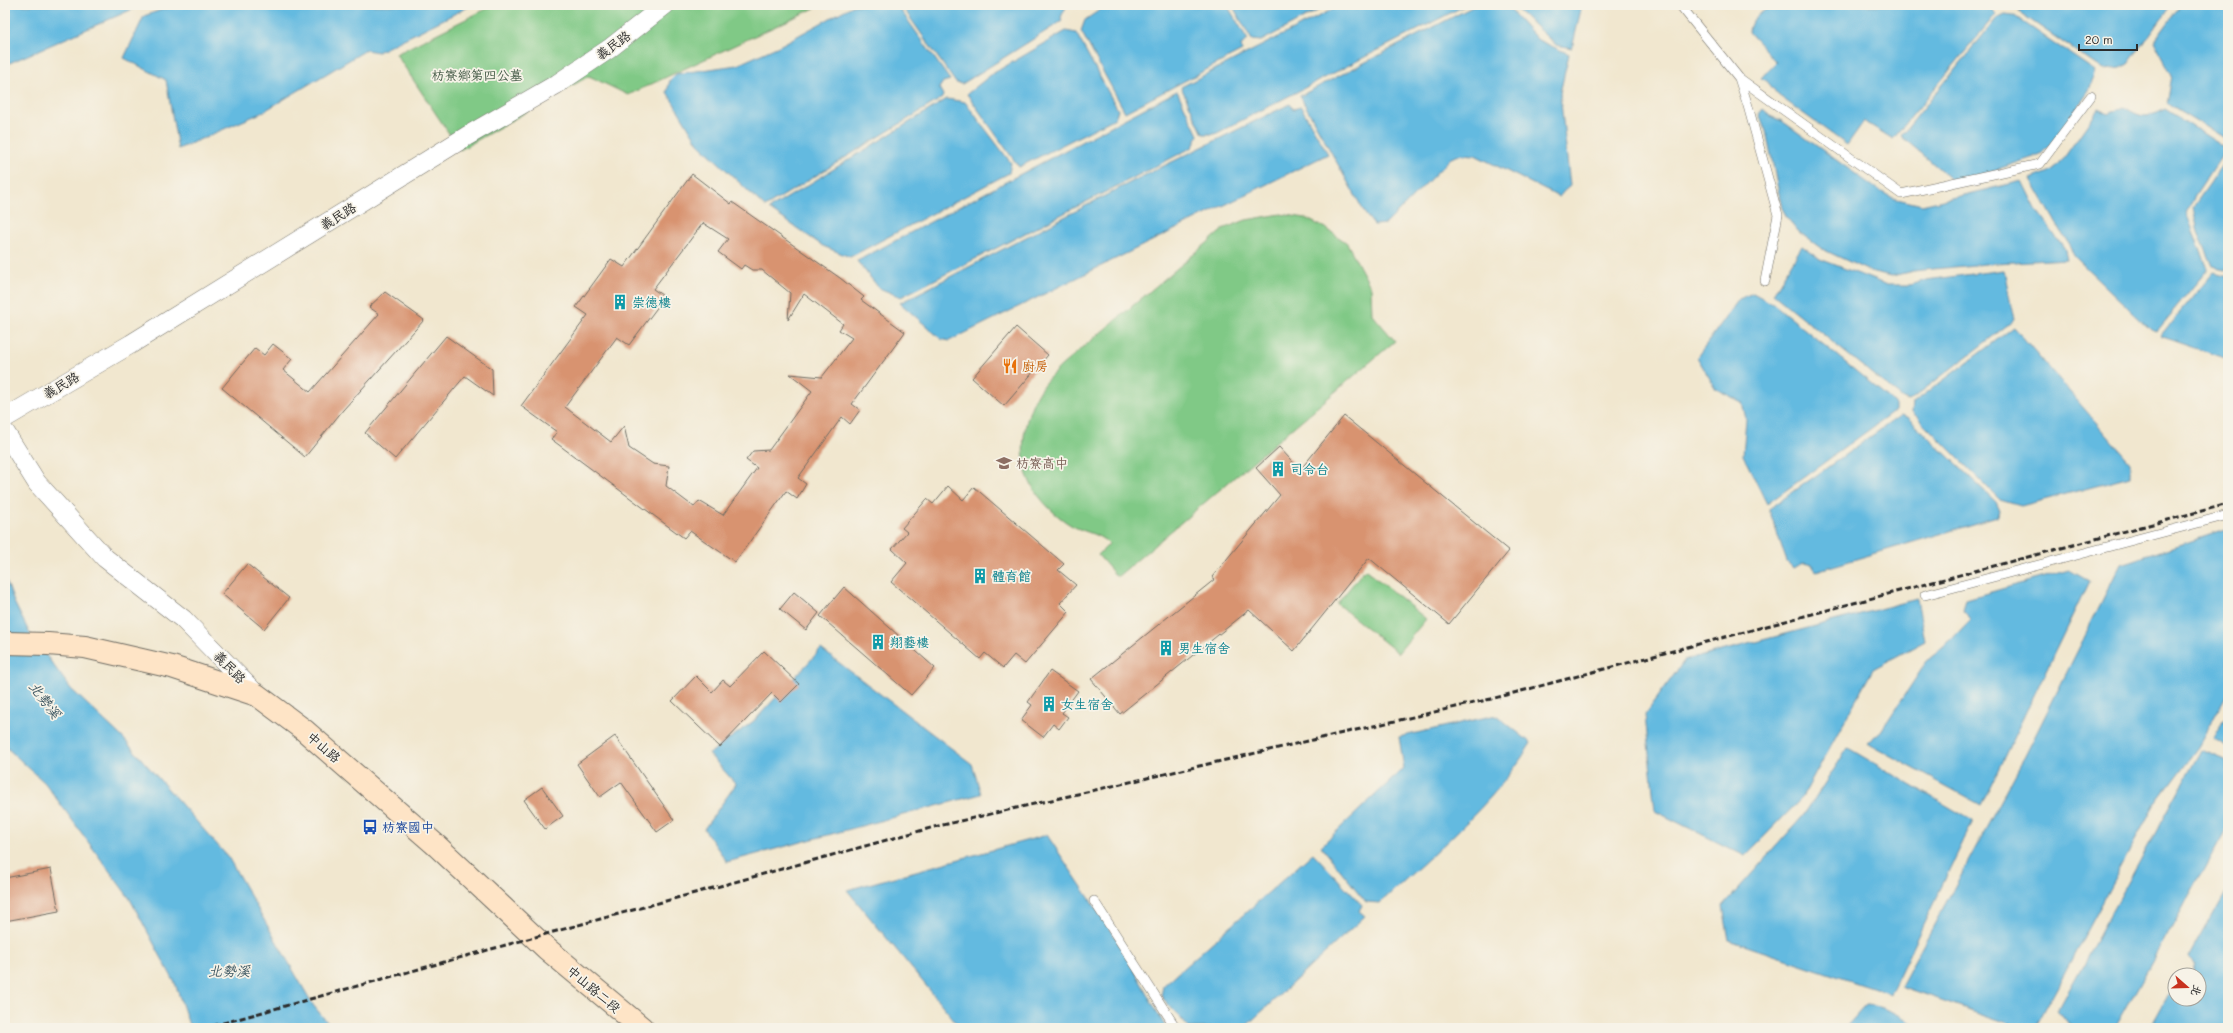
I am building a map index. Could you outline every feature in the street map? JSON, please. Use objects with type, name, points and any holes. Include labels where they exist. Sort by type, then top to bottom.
[{"type":"street","name":"義民路","points":[[5,418],[131,344],[467,136],[557,84],[609,49],[665,5]]},
{"type":"street","name":"義民路","points":[[5,432],[37,482],[105,558],[183,619],[257,695]]},
{"type":"street","name":"中山路","points":[[5,643],[48,644],[84,648],[172,667],[257,695],[304,730],[425,836],[547,949]]},
{"type":"street","name":"中山路二段","points":[[547,949],[642,1028]]},
{"type":"lane","points":[[1680,5],[1738,78],[1900,194],[2040,164],[2091,96]]},
{"type":"lane","points":[[1738,78],[1778,215],[1766,281]]},
{"type":"lane","points":[[1925,595],[2228,515]]},
{"type":"lane","points":[[1094,901],[1176,1028]]},
{"type":"green space","name":"枋寮鄉第四公墓","points":[[494,5],[821,5],[628,95],[589,76],[460,150],[396,54]]},
{"type":"green space","points":[[1281,214],[1305,218],[1327,229],[1347,243],[1371,288],[1372,314],[1395,341],[1117,577],[1098,555],[1109,544],[1094,534],[1077,528],[1060,518],[1043,502],[1030,482],[1024,464],[1023,452],[1025,428],[1032,404],[1044,384],[1061,366],[1225,228],[1246,220]]},
{"type":"green space","points":[[1365,569],[1426,619],[1398,653],[1337,604]]},
{"type":"water","points":[[5,5],[142,5],[5,65]]},
{"type":"water","points":[[175,5],[472,5],[378,52],[366,50],[261,113],[178,149],[166,80],[124,58],[144,16]]},
{"type":"water","points":[[854,5],[897,5],[950,80],[943,82],[939,88],[943,95],[942,98],[765,207],[698,143],[667,92],[670,80],[676,74],[737,65],[781,45]]},
{"type":"water","points":[[901,5],[1065,5],[1066,7],[1061,17],[1062,21],[962,84],[956,83]]},
{"type":"water","points":[[1107,5],[1227,5],[1248,40],[1241,45],[1242,51],[1125,112],[1081,31],[1085,20]]},
{"type":"water","points":[[1232,5],[1328,5],[1261,41],[1252,40]]},
{"type":"water","points":[[1341,5],[1466,5],[1215,134],[1203,134],[1181,87]]},
{"type":"water","points":[[1476,5],[1506,5],[1538,40],[1569,54],[1560,93],[1570,186],[1559,197],[1475,155],[1462,154],[1451,158],[1386,224],[1374,225],[1366,215],[1300,96]]},
{"type":"water","points":[[1512,5],[1582,5],[1572,48],[1556,45]]},
{"type":"water","points":[[1772,5],[1989,5],[1996,14],[1893,139],[1864,121],[1847,145],[1778,95],[1767,81],[1761,78],[1776,62],[1749,32],[1751,23],[1757,16]]},
{"type":"water","points":[[2024,5],[2171,5],[2128,64],[2120,68],[2103,70],[2019,12]]},
{"type":"water","points":[[2181,5],[2228,5],[2228,140],[2167,103],[2172,76],[2154,42]]},
{"type":"water","points":[[2005,14],[2013,15],[2095,71],[2089,91],[2055,140],[2040,155],[1956,183],[1901,136],[1997,18]]},
{"type":"water","points":[[1066,31],[1076,33],[1118,110],[1115,118],[1019,167],[967,94],[992,74]]},
{"type":"water","points":[[1177,91],[1198,135],[1193,147],[901,297],[879,288],[857,261]]},
{"type":"water","points":[[947,99],[965,102],[1011,163],[1009,173],[850,257],[823,246],[769,209]]},
{"type":"water","points":[[1290,104],[1293,109],[1301,107],[1328,154],[949,341],[941,339],[900,303],[1135,180]]},
{"type":"water","points":[[2124,107],[2144,116],[2149,116],[2165,109],[2224,147],[2225,151],[2195,196],[2186,213],[2208,269],[2156,331],[2150,329],[2076,258],[2031,179],[2049,172],[2059,165],[2098,109],[2109,114]]},
{"type":"water","points":[[1763,109],[1772,117],[1782,121],[1878,190],[1893,198],[1922,205],[2022,181],[2036,209],[2065,250],[2067,259],[1995,263],[1913,271],[1892,276],[1869,271],[1822,249],[1799,232],[1788,219],[1782,208],[1766,131],[1759,114]]},
{"type":"water","points":[[2228,158],[2228,270],[2213,266],[2198,232],[2193,207]]},
{"type":"water","points":[[1802,246],[1820,259],[1887,285],[1910,285],[1926,280],[2004,270],[2014,320],[1909,401],[1903,399],[1773,294]]},
{"type":"water","points":[[2214,272],[2228,276],[2228,359],[2160,336]]},
{"type":"water","points":[[1753,293],[1775,305],[1895,403],[1895,411],[1767,504],[1743,455],[1746,419],[1742,402],[1716,389],[1697,357],[1739,299]]},
{"type":"water","points":[[2014,327],[2130,462],[2130,477],[2021,506],[2000,500],[1912,412],[1913,403]]},
{"type":"water","points":[[1901,415],[1908,418],[1996,502],[2000,511],[1997,517],[1816,571],[1812,565],[1804,563],[1793,568],[1787,562],[1769,509]]},
{"type":"water","points":[[2228,529],[2228,692],[2198,747],[2153,807],[2035,1028],[2022,1028],[1901,986],[2023,760],[2121,564]]},
{"type":"water","points":[[2069,570],[2089,581],[1981,805],[1867,743],[1881,731],[1929,658],[1951,640],[1971,619],[1963,611],[1966,599]]},
{"type":"water","name":"北勢溪","points":[[5,577],[14,602],[29,632],[71,689],[122,737],[228,857],[313,1005],[332,1028],[190,1028],[175,983],[130,899],[45,783],[5,746]]},
{"type":"water","points":[[1917,599],[1925,641],[1873,669],[1802,798],[1745,856],[1655,811],[1645,715],[1684,661]]},
{"type":"water","points":[[821,649],[972,764],[981,794],[727,862],[704,829],[736,784],[709,754],[755,720]]},
{"type":"water","points":[[2228,714],[2228,748],[2214,739]]},
{"type":"water","points":[[1496,715],[1531,743],[1516,766],[1499,788],[1461,828],[1380,903],[1366,902],[1321,846],[1404,768],[1399,737]]},
{"type":"water","points":[[1848,748],[1973,821],[1890,994],[1729,940],[1723,906],[1803,816]]},
{"type":"water","points":[[2201,750],[2228,761],[2228,826],[2115,1028],[2072,1028],[2058,1010]]},
{"type":"water","points":[[1047,835],[1118,941],[1166,1028],[961,1028],[847,890]]},
{"type":"water","points":[[1313,853],[1362,905],[1359,911],[1365,916],[1244,1028],[1189,1028],[1161,996],[1163,986]]},
{"type":"water","points":[[2228,887],[2228,1028],[2150,1028],[2167,997],[2167,1007],[2207,1007],[2207,967],[2194,967],[2195,963],[2189,957]]},
{"type":"water","points":[[1866,1005],[1886,1009],[1900,1015],[1916,1028],[1845,1028]]},
{"type":"building","points":[[692,174],[731,204],[732,202],[840,278],[864,297],[861,300],[905,332],[852,404],[860,410],[850,424],[842,417],[798,478],[806,484],[797,499],[786,491],[735,562],[690,531],[684,538],[551,439],[557,432],[521,406],[588,315],[576,307],[611,259],[624,267]],"holes":[[[703,223],[728,239],[718,252],[741,269],[744,265],[752,270],[762,270],[790,293],[788,320],[804,294],[843,324],[839,330],[852,338],[822,377],[790,374],[812,391],[769,450],[753,451],[746,460],[757,468],[723,515],[699,501],[694,507],[666,486],[669,466],[653,464],[629,448],[624,426],[611,442],[565,407],[617,337],[629,345],[665,297],[653,289]]]},
{"type":"building","points":[[385,292],[424,320],[343,410],[305,457],[222,388],[255,348],[264,355],[273,344],[292,359],[283,370],[310,392],[379,314],[369,307]]},
{"type":"building","name":"廚房","points":[[1016,327],[1048,355],[1004,406],[972,378]]},
{"type":"building","points":[[446,336],[492,369],[493,396],[465,376],[395,459],[365,433]]},
{"type":"building","points":[[1344,416],[1509,551],[1449,624],[1369,558],[1294,651],[1249,610],[1120,714],[1091,679],[1215,579],[1212,577],[1280,495],[1256,468],[1279,447],[1300,470]]},
{"type":"building","name":"體育館","points":[[948,486],[963,500],[974,487],[1064,564],[1058,570],[1076,585],[1060,603],[1069,612],[1025,664],[1014,655],[1003,668],[985,653],[980,659],[891,582],[907,563],[892,549],[907,532],[902,528],[927,499],[933,504]]},
{"type":"building","points":[[247,564],[289,598],[264,629],[222,594]]},
{"type":"building","name":"翔藝樓","points":[[844,587],[935,668],[911,695],[820,616]]},
{"type":"building","points":[[794,592],[819,613],[806,630],[780,609]]},
{"type":"building","points":[[764,651],[799,684],[781,702],[772,693],[720,747],[672,701],[696,676],[712,692],[723,680],[730,686]]},
{"type":"building","name":"女生宿舍","points":[[1050,671],[1078,691],[1062,713],[1068,717],[1059,729],[1053,724],[1043,737],[1021,720],[1032,705],[1028,702]]},
{"type":"building","points":[[615,736],[674,820],[657,832],[621,782],[600,797],[577,764]]},
{"type":"building","points":[[542,787],[563,816],[545,829],[524,800]]},
{"type":"building","points":[[51,869],[59,911],[5,921],[5,878]]},
{"type":"railway","points":[[205,1028],[934,827],[1491,699],[2228,504]]},
{"type":"place","name":"崇德樓","points":[[620,302]]},
{"type":"place","name":"廚房","points":[[1010,366]]},
{"type":"place","name":"枋寮高中","points":[[1004,463]]},
{"type":"place","name":"司令台","points":[[1278,469]]},
{"type":"place","name":"體育館","points":[[980,576]]},
{"type":"place","name":"翔藝樓","points":[[878,642]]},
{"type":"place","name":"男生宿舍","points":[[1166,648]]},
{"type":"place","name":"女生宿舍","points":[[1049,704]]},
{"type":"place","name":"枋寮國中","points":[[370,827]]}]
